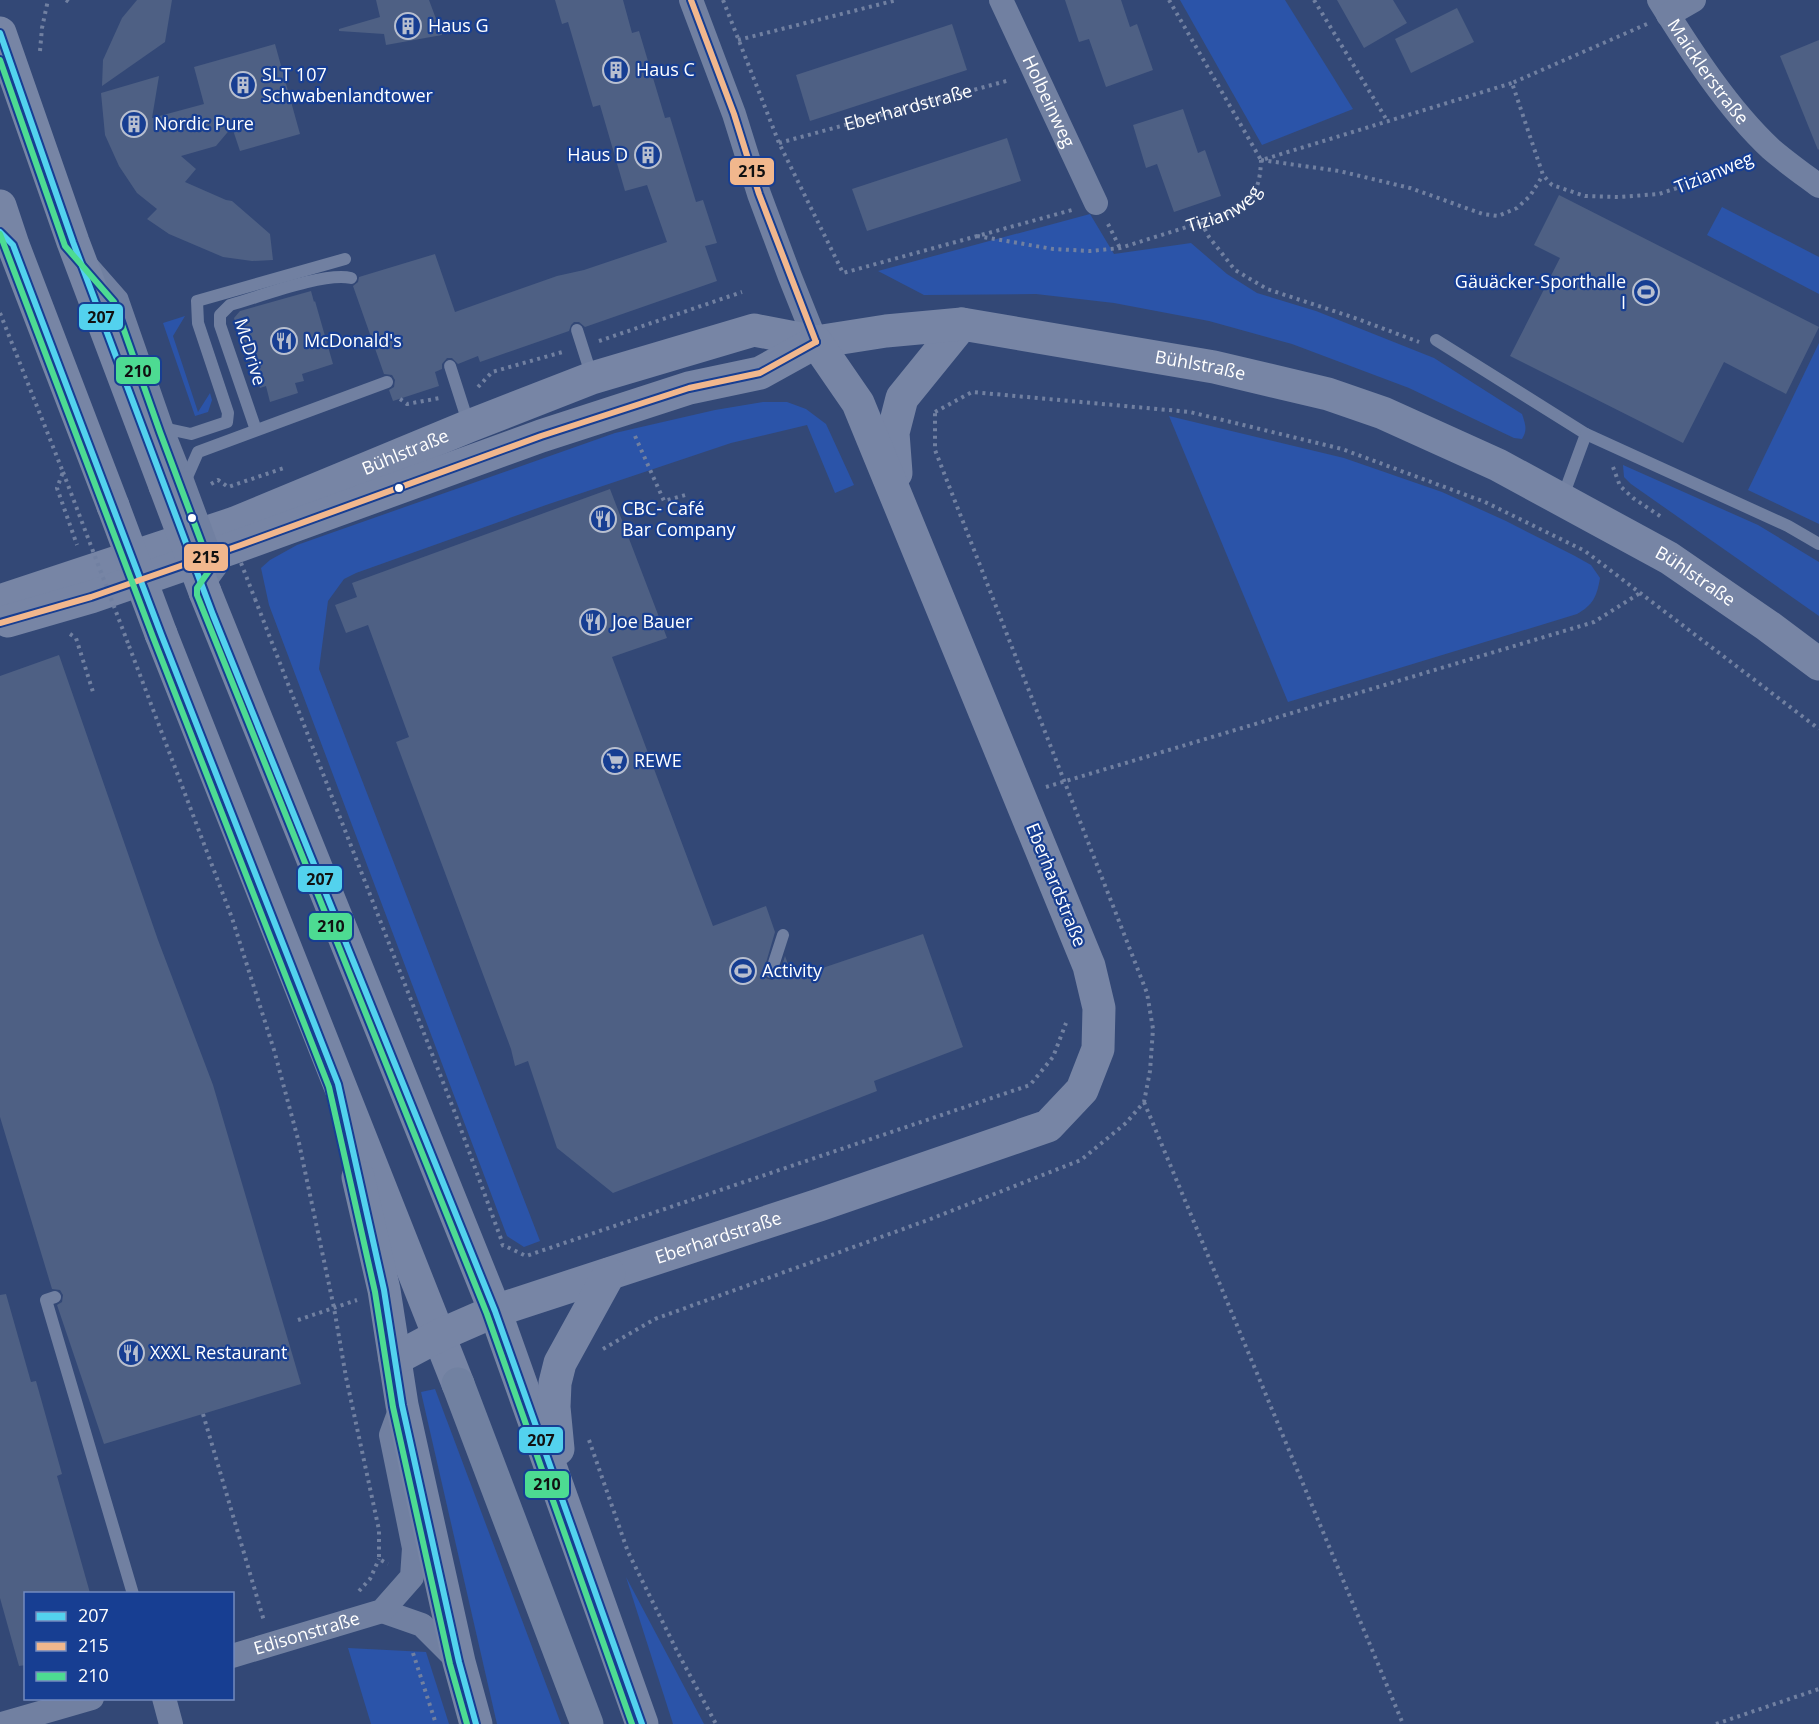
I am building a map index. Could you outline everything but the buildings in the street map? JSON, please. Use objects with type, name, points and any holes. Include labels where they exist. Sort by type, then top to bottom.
[{"type":"highway","points":[[458,1384],[587,1724]]},
{"type":"main road","points":[[0,33],[73,242],[176,482],[209,603],[495,1311],[642,1724]]},
{"type":"main road","points":[[0,206],[7,239],[458,1384]]},
{"type":"main road","name":"Bühlstraße","points":[[0,601],[235,523],[469,426],[592,378],[754,330],[816,342],[886,331],[962,324],[1214,367],[1328,393],[1383,413],[1498,465],[1668,558],[1819,664]]},
{"type":"main road","points":[[898,499],[893,433],[902,398],[962,324]]},
{"type":"main road","name":"Bühlstraße","points":[[0,623],[91,597],[553,432],[689,388],[760,373],[816,342]]},
{"type":"main road","name":"Eberhardstraße","points":[[395,1359],[440,1335],[495,1311],[808,1209],[1048,1126],[1082,1090],[1098,1049],[1099,1008],[1089,966],[858,404],[816,342]]},
{"type":"main road","points":[[338,1084],[384,1290],[402,1405],[459,1662],[476,1724]]},
{"type":"main road","points":[[564,1501],[554,1407],[555,1383],[560,1363],[609,1274]]},
{"type":"street","name":"Eberhardstraße","points":[[691,0],[735,114],[767,215],[816,342]]},
{"type":"street","name":"Holbeinweg","points":[[1001,0],[1096,203]]},
{"type":"street","points":[[1664,7],[1694,0]]},
{"type":"street","name":"Maicklerstraße","points":[[1664,7],[1739,114],[1771,149],[1819,186]]},
{"type":"street","points":[[402,1405],[391,1435],[414,1548],[412,1577]]},
{"type":"street","name":"Edisonstraße","points":[[234,1655],[382,1611],[412,1577]]},
{"type":"street","name":"Edisonstraße","points":[[382,1611],[422,1625],[459,1662]]},
{"type":"street","points":[[2,1724],[85,1700]]},
{"type":"street","points":[[165,1700],[171,1724]]},
{"type":"lane","points":[[73,242],[122,297],[168,429],[176,482]]},
{"type":"lane","points":[[168,429],[191,434],[227,422],[228,413],[198,323],[197,301],[345,259]]},
{"type":"lane","name":"McDrive","points":[[256,430],[220,325],[219,315],[230,305],[319,279],[340,276],[351,278]]},
{"type":"lane","points":[[577,330],[592,378]]},
{"type":"lane","points":[[1436,340],[1586,434],[1788,526],[1819,544]]},
{"type":"lane","points":[[450,366],[469,426]]},
{"type":"lane","points":[[176,482],[198,452],[387,382]]},
{"type":"lane","points":[[1561,500],[1586,434]]},
{"type":"lane","points":[[771,972],[783,935]]},
{"type":"lane","points":[[55,1298],[46,1300],[133,1592]]},
{"type":"path","points":[[40,55],[42,28],[48,0]]},
{"type":"path","points":[[66,0],[72,4]]},
{"type":"path","points":[[723,0],[779,143]]},
{"type":"path","points":[[738,39],[897,0]]},
{"type":"path","points":[[1168,0],[1261,160],[1360,175],[1410,188],[1482,214],[1498,216],[1517,208],[1530,196],[1543,175],[1512,83]]},
{"type":"path","points":[[1314,0],[1388,122]]},
{"type":"path","name":"Tizianweg","points":[[974,236],[1053,249],[1120,248],[1225,216],[1251,199],[1261,176],[1261,160],[1512,83],[1664,7]]},
{"type":"path","name":"Eberhardstraße","points":[[779,143],[1035,73]]},
{"type":"path","name":"Tizianweg","points":[[779,143],[843,273],[1096,203]]},
{"type":"path","name":"Tizianweg","points":[[1543,175],[1552,185],[1585,196],[1619,197],[1659,194],[1704,179],[1771,149]]},
{"type":"path","points":[[1201,222],[1209,237],[1235,270],[1267,289],[1422,343]]},
{"type":"path","points":[[0,313],[63,472],[232,918],[274,1050],[299,1143],[379,1530],[379,1559],[412,1577]]},
{"type":"path","points":[[601,1351],[655,1319],[928,1220],[1081,1161],[1126,1123],[1144,1102],[1150,1071],[1153,1029],[1147,993],[935,450],[935,412],[972,392],[1190,412],[1342,449],[1485,502],[1585,551],[1819,729]]},
{"type":"path","points":[[400,399],[407,404],[442,398]]},
{"type":"path","points":[[634,435],[664,501],[689,494]]},
{"type":"path","points":[[1581,447],[1612,464],[1620,486],[1633,498],[1672,524]]},
{"type":"path","points":[[211,484],[218,480],[228,487],[281,468]]},
{"type":"path","points":[[63,472],[57,488],[80,552]]},
{"type":"path","points":[[1019,796],[1063,780],[1594,622],[1640,593]]},
{"type":"path","points":[[255,599],[455,1113],[503,1245],[526,1256],[1030,1084],[1053,1057],[1066,1023]]},
{"type":"path","points":[[76,638],[93,692]]},
{"type":"path","points":[[1144,1102],[1403,1724]]},
{"type":"path","points":[[298,1320],[334,1308]]},
{"type":"path","points":[[202,1414],[262,1613]]},
{"type":"path","points":[[587,1432],[628,1552],[716,1724]]},
{"type":"path","points":[[1716,1724],[1819,1689]]},
{"type":"shaded area","points":[[1180,0],[1285,0],[1353,109],[1262,145]]},
{"type":"shaded area","points":[[1722,207],[1819,257],[1819,294],[1707,235]]},
{"type":"shaded area","points":[[1090,214],[1114,254],[1191,243],[1227,274],[1257,293],[1316,311],[1434,358],[1522,414],[1525,426],[1524,436],[1522,439],[1514,438],[1409,388],[1292,344],[1209,321],[1114,303],[1036,294],[924,295],[878,271]]},
{"type":"shaded area","points":[[185,316],[173,336],[198,412],[210,393],[212,400],[208,412],[195,416],[163,323]]},
{"type":"shaded area","points":[[1819,343],[1819,524],[1748,490]]},
{"type":"shaded area","points":[[763,402],[787,402],[806,409],[826,424],[854,485],[835,493],[807,425],[731,443],[546,505],[356,573],[344,579],[328,601],[319,669],[540,1241],[524,1247],[507,1236],[269,605],[261,568],[270,560],[297,545],[615,433],[715,410]]},
{"type":"shaded area","points":[[1169,416],[1344,458],[1442,492],[1506,521],[1591,565],[1600,578],[1596,595],[1587,607],[1577,614],[1288,702]]},
{"type":"shaded area","points":[[1623,465],[1758,525],[1819,562],[1819,616],[1631,484],[1624,477]]},
{"type":"shaded area","points":[[435,1389],[561,1724],[497,1724],[421,1392]]},
{"type":"shaded area","points":[[626,1577],[704,1724],[673,1724]]},
{"type":"shaded area","points":[[348,1648],[426,1652],[449,1724],[371,1724]]},
{"type":"transit line","name":"215","points":[[691,0],[734,114],[759,194],[816,342]]},
{"type":"transit line","name":"207","points":[[0,33],[73,242],[213,615],[495,1311],[642,1724]]},
{"type":"transit line","name":"210","points":[[0,60],[65,246],[114,302],[211,568],[197,588],[197,595],[487,1314],[632,1724]]},
{"type":"transit line","name":"207","points":[[0,232],[13,245],[161,634],[338,1084],[384,1290],[402,1405],[459,1662],[476,1724]]},
{"type":"transit line","name":"210","points":[[0,234],[153,637],[329,1087],[375,1292],[393,1407],[450,1664],[467,1724]]},
{"type":"transit line","name":"215","points":[[0,623],[91,597],[541,436],[689,388],[760,373],[816,342]]},
{"type":"place","name":"Haus G","points":[[408,26]]},
{"type":"place","name":"Haus C","points":[[616,70]]},
{"type":"place","name":"SLT 107 Schwabenlandtower","points":[[243,85]]},
{"type":"place","name":"Nordic Pure","points":[[134,124]]},
{"type":"place","name":"Haus D","points":[[648,155]]},
{"type":"place","name":"Gäuäcker-Sporthalle I","points":[[1646,292]]},
{"type":"place","name":"McDonald's","points":[[284,341]]},
{"type":"place","name":"CBC- Café Bar Company","points":[[603,519]]},
{"type":"place","name":"Joe Bauer","points":[[593,622]]},
{"type":"place","name":"REWE","points":[[615,761]]},
{"type":"place","name":"Activity","points":[[743,971]]},
{"type":"place","name":"XXXL Restaurant","points":[[131,1353]]}]
